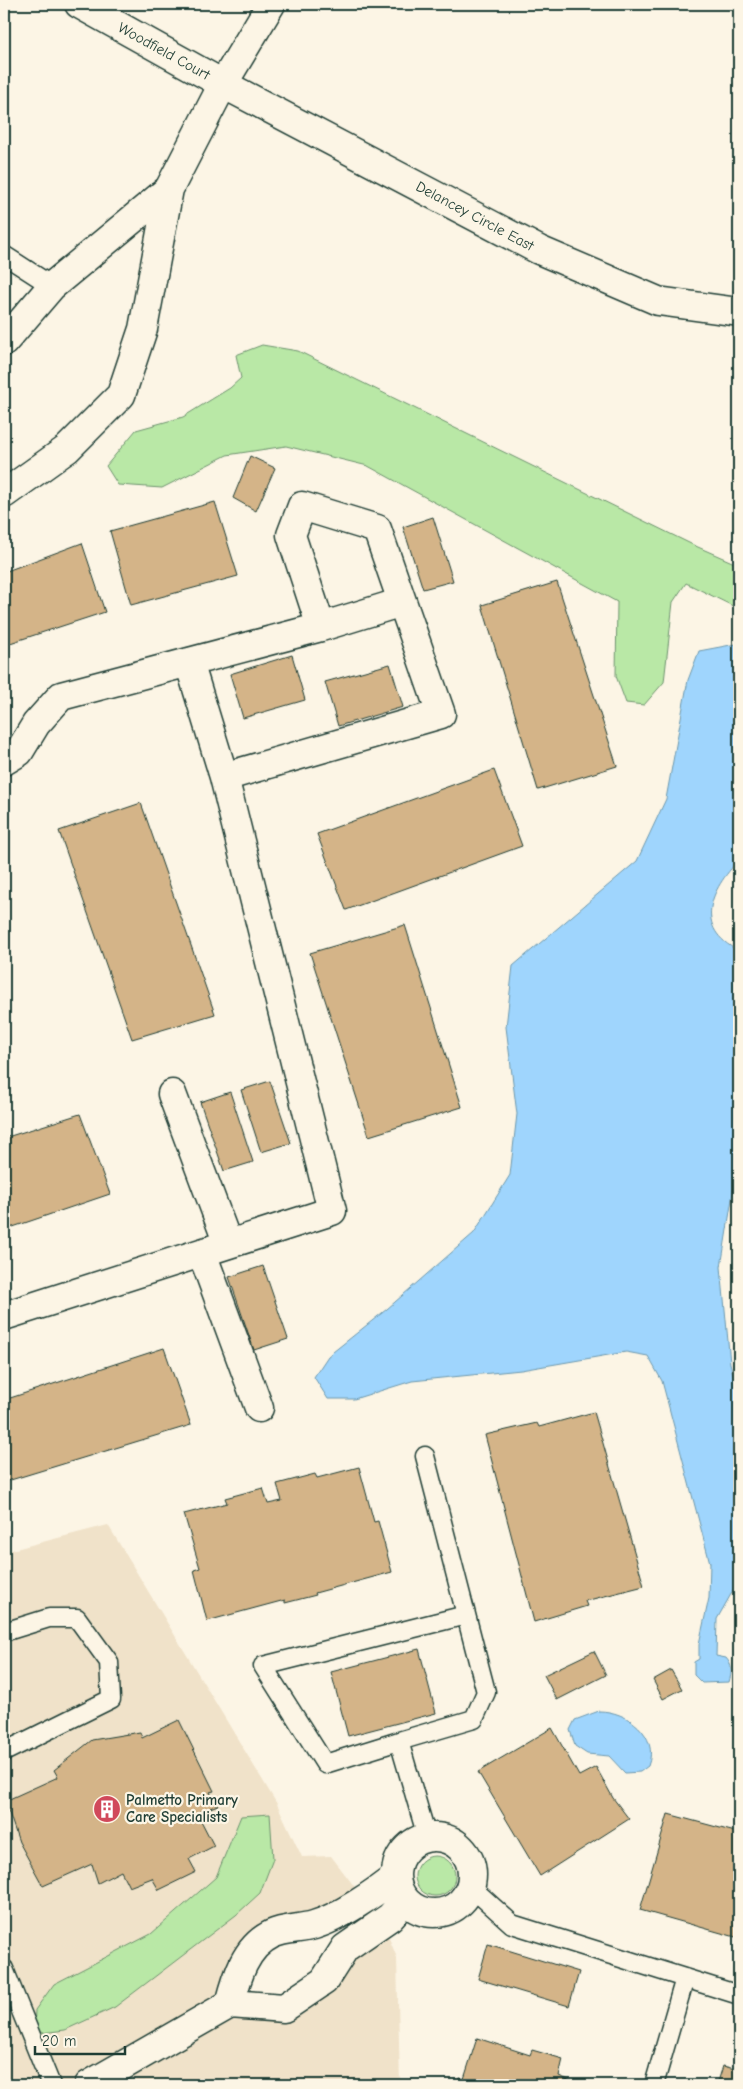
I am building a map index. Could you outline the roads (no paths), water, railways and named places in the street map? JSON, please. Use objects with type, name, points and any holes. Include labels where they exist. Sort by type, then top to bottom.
[{"type":"street","name":"Woodfield Court","points":[[79,4],[223,84]]},
{"type":"street","points":[[4,494],[67,449],[121,395],[143,329],[169,189],[223,84],[270,4]]},
{"type":"street","name":"Delancey Circle East","points":[[223,84],[539,250],[658,301],[739,312]]},
{"type":"street","points":[[4,342],[52,286],[169,189]]},
{"type":"street","points":[[224,776],[441,714],[377,529],[302,506],[290,535],[321,627]]},
{"type":"street","points":[[4,760],[19,752],[36,724],[61,696],[321,627],[402,602]]},
{"type":"street","points":[[4,1316],[332,1211],[224,776],[189,662]]},
{"type":"street","points":[[172,1094],[228,1244]]},
{"type":"street","points":[[202,1253],[259,1408]]},
{"type":"street","points":[[89,2085],[230,2004],[284,2008],[324,1981],[346,1948],[390,1917],[400,1888],[397,1865],[408,1847],[427,1837],[440,1837],[453,1841],[463,1850],[471,1868],[471,1887],[458,1906],[447,1911],[424,1912],[400,1888]]},
{"type":"street","points":[[230,2004],[238,1971],[254,1946],[273,1933],[315,1925],[376,1893],[400,1888]]},
{"type":"lane","points":[[4,255],[52,286]]},
{"type":"lane","points":[[425,1456],[486,1692],[474,1719],[325,1764],[263,1666],[466,1615]]},
{"type":"lane","points":[[4,1632],[49,1618],[77,1618],[109,1662],[111,1699],[4,1752]]},
{"type":"lane","points":[[399,1741],[427,1837]]},
{"type":"lane","points":[[471,1887],[512,1924],[739,1996]]},
{"type":"lane","points":[[4,1969],[50,2085]]},
{"type":"lane","points":[[654,2085],[685,1978]]},
{"type":"water","points":[[739,645],[739,860],[720,884],[714,896],[711,920],[716,931],[725,942],[739,951],[739,1169],[736,1174],[721,1267],[730,1363],[739,1396],[739,1580],[717,1619],[716,1656],[726,1658],[731,1666],[729,1682],[702,1683],[694,1675],[694,1662],[699,1659],[699,1644],[709,1598],[710,1563],[662,1381],[648,1356],[626,1352],[521,1370],[412,1381],[354,1399],[328,1399],[314,1377],[328,1356],[387,1309],[474,1233],[510,1175],[517,1114],[506,1027],[513,966],[637,861],[666,799],[688,680],[699,651]]},
{"type":"water","points":[[599,1711],[620,1715],[638,1727],[645,1735],[649,1744],[648,1766],[640,1772],[625,1773],[609,1756],[587,1754],[575,1746],[570,1730],[575,1720]]},
{"type":"place","name":"Palmetto Primary Care Specialists","points":[[107,1809]]}]
